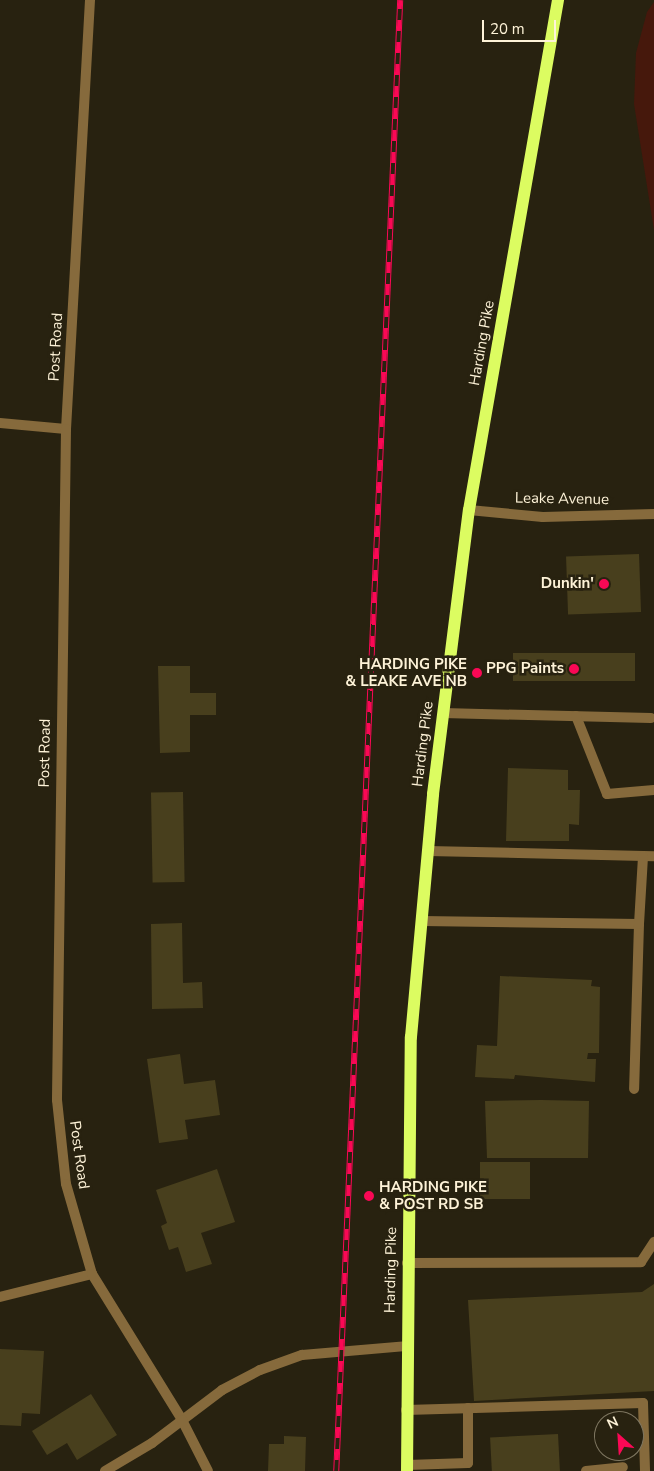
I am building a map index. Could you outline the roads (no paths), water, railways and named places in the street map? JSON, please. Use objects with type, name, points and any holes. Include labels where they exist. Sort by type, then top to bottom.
[{"type":"main road","name":"Harding Pike","points":[[407,1468],[406,1346],[411,1037],[428,851],[443,713],[469,510],[558,0]]},
{"type":"street","name":"Post Road","points":[[90,0],[66,429],[56,1100],[66,1184],[92,1274],[182,1420],[208,1471]]},
{"type":"street","points":[[0,423],[66,429]]},
{"type":"street","name":"Leake Avenue","points":[[469,510],[542,517],[654,514]]},
{"type":"street","points":[[443,713],[651,718]]},
{"type":"street","points":[[576,716],[607,794],[654,790]]},
{"type":"street","points":[[428,851],[654,856]]},
{"type":"street","points":[[634,1089],[643,856]]},
{"type":"street","points":[[422,922],[639,924]]},
{"type":"street","points":[[407,1264],[641,1262],[654,1242]]},
{"type":"street","points":[[0,1297],[92,1274]]},
{"type":"street","points":[[105,1471],[230,1386],[302,1355],[406,1346]]},
{"type":"street","points":[[406,1410],[643,1403],[645,1471]]},
{"type":"street","points":[[407,1468],[468,1467],[468,1408]]},
{"type":"street","points":[[586,1471],[623,1467]]},
{"type":"railway","points":[[336,1471],[400,0]]},
{"type":"place","name":"Dunkin'","points":[[604,584]]},
{"type":"place","name":"PPG Paints","points":[[574,669]]},
{"type":"place","name":"HARDING PIKE & LEAKE AVE NB","points":[[477,673]]},
{"type":"place","name":"HARDING PIKE & POST RD SB","points":[[369,1196]]}]
